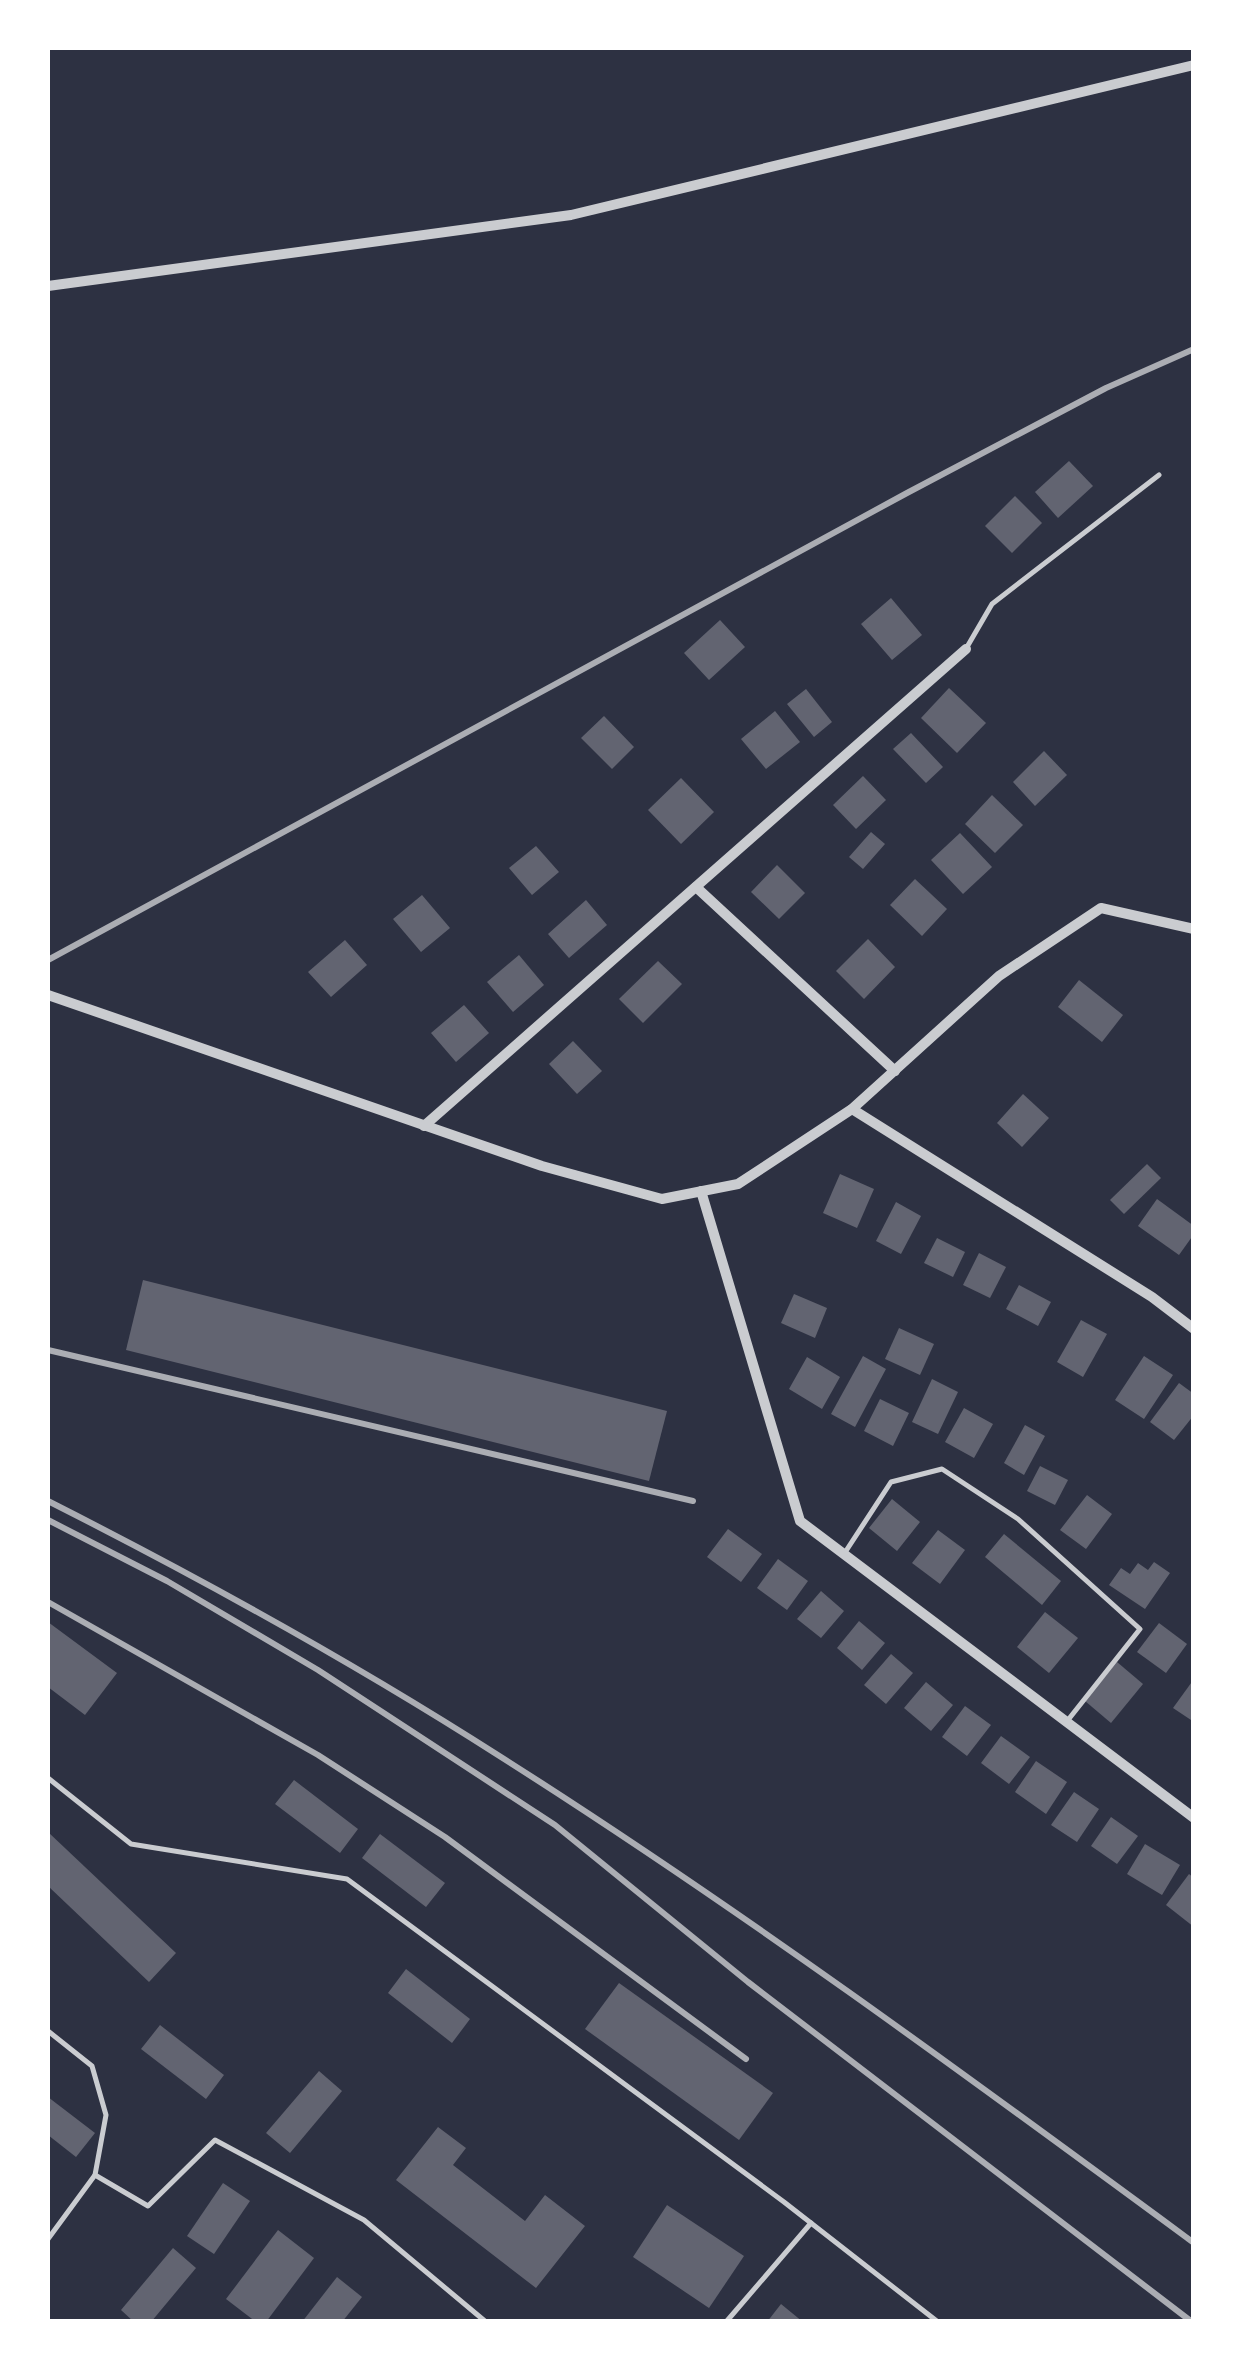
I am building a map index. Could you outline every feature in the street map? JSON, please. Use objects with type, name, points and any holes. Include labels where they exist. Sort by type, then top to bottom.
[{"type":"street","points":[[48,286],[572,215],[1194,66]]},
{"type":"street","points":[[424,1126],[966,650]]},
{"type":"street","points":[[696,887],[895,1070]]},
{"type":"street","points":[[48,995],[542,1166],[662,1199],[738,1184],[852,1110],[998,976],[1101,908],[1194,929]]},
{"type":"street","points":[[852,1110],[1152,1297],[1194,1329]]},
{"type":"street","points":[[702,1191],[800,1521],[1194,1818]]},
{"type":"lane","points":[[966,650],[992,604],[1159,474]]},
{"type":"lane","points":[[844,1554],[891,1482],[942,1470],[1018,1519],[1140,1629],[1066,1722]]},
{"type":"lane","points":[[48,1778],[131,1844],[347,1879],[811,2223],[938,2322]]},
{"type":"lane","points":[[48,2031],[92,2066],[106,2114],[95,2175],[48,2239]]},
{"type":"lane","points":[[95,2175],[148,2206],[215,2140],[364,2220],[486,2322]]},
{"type":"lane","points":[[726,2322],[811,2223]]},
{"type":"building","points":[[1069,461],[1093,486],[1058,518],[1035,492]]},
{"type":"building","points":[[1015,496],[1042,523],[1012,553],[985,526]]},
{"type":"building","points":[[891,598],[922,635],[892,660],[861,624]]},
{"type":"building","points":[[720,620],[745,647],[709,680],[684,653]]},
{"type":"building","points":[[949,688],[986,723],[957,753],[921,718]]},
{"type":"building","points":[[806,689],[832,722],[814,737],[787,704]]},
{"type":"building","points":[[775,711],[800,742],[766,769],[741,739]]},
{"type":"building","points":[[604,716],[634,747],[612,769],[581,738]]},
{"type":"building","points":[[911,733],[943,767],[926,783],[893,749]]},
{"type":"building","points":[[1044,751],[1067,775],[1035,806],[1013,782]]},
{"type":"building","points":[[863,776],[886,800],[856,829],[833,805]]},
{"type":"building","points":[[681,778],[714,812],[681,844],[648,810]]},
{"type":"building","points":[[992,795],[1023,825],[995,853],[965,824]]},
{"type":"building","points":[[871,832],[885,844],[863,869],[849,857]]},
{"type":"building","points":[[960,833],[992,867],[963,894],[931,860]]},
{"type":"building","points":[[536,846],[559,872],[532,895],[509,868]]},
{"type":"building","points":[[777,865],[805,893],[779,919],[751,892]]},
{"type":"building","points":[[915,879],[947,909],[922,936],[890,905]]},
{"type":"building","points":[[422,895],[450,928],[421,952],[393,919]]},
{"type":"building","points":[[586,900],[607,925],[569,958],[548,934]]},
{"type":"building","points":[[868,939],[895,967],[864,999],[836,971]]},
{"type":"building","points":[[345,940],[367,965],[331,997],[308,972]]},
{"type":"building","points":[[519,955],[544,985],[513,1012],[487,982]]},
{"type":"building","points":[[658,961],[682,984],[643,1023],[619,999]]},
{"type":"building","points":[[1079,980],[1123,1015],[1102,1042],[1058,1007]]},
{"type":"building","points":[[464,1005],[489,1033],[456,1062],[431,1033]]},
{"type":"building","points":[[573,1041],[602,1071],[577,1094],[549,1064]]},
{"type":"building","points":[[1023,1094],[1049,1118],[1022,1147],[997,1123]]},
{"type":"building","points":[[1147,1164],[1161,1178],[1124,1214],[1110,1200]]},
{"type":"building","points":[[840,1174],[874,1189],[857,1228],[823,1213]]},
{"type":"building","points":[[1157,1199],[1194,1226],[1194,1234],[1179,1255],[1138,1226]]},
{"type":"building","points":[[896,1202],[921,1216],[901,1254],[876,1241]]},
{"type":"building","points":[[937,1238],[965,1252],[953,1277],[924,1263]]},
{"type":"building","points":[[979,1253],[1006,1267],[990,1298],[963,1285]]},
{"type":"building","points":[[143,1280],[667,1411],[649,1481],[126,1350]]},
{"type":"building","points":[[1019,1285],[1051,1302],[1038,1326],[1006,1309]]},
{"type":"building","points":[[794,1294],[827,1308],[815,1338],[781,1323]]},
{"type":"building","points":[[1081,1320],[1107,1334],[1083,1377],[1057,1362]]},
{"type":"building","points":[[899,1328],[934,1344],[920,1375],[885,1359]]},
{"type":"building","points":[[863,1356],[886,1369],[855,1427],[831,1414]]},
{"type":"building","points":[[1144,1356],[1173,1375],[1144,1419],[1115,1400]]},
{"type":"building","points":[[807,1357],[840,1377],[822,1409],[789,1389]]},
{"type":"building","points":[[932,1379],[958,1392],[938,1434],[912,1422]]},
{"type":"building","points":[[1179,1383],[1194,1394],[1194,1415],[1174,1440],[1150,1422]]},
{"type":"building","points":[[880,1399],[909,1413],[893,1446],[864,1431]]},
{"type":"building","points":[[964,1408],[993,1424],[974,1458],[945,1442]]},
{"type":"building","points":[[1025,1425],[1045,1436],[1024,1475],[1004,1463]]},
{"type":"building","points":[[1040,1466],[1068,1480],[1055,1505],[1027,1491]]},
{"type":"building","points":[[1087,1495],[1112,1514],[1086,1549],[1060,1530]]},
{"type":"building","points":[[892,1499],[920,1522],[897,1551],[869,1528]]},
{"type":"building","points":[[728,1529],[762,1554],[741,1582],[707,1557]]},
{"type":"building","points":[[938,1530],[965,1550],[940,1584],[912,1563]]},
{"type":"building","points":[[1004,1534],[1061,1581],[1042,1605],[985,1557]]},
{"type":"building","points":[[778,1559],[808,1581],[787,1610],[757,1588]]},
{"type":"building","points":[[1154,1562],[1170,1573],[1145,1609],[1109,1585],[1121,1568],[1130,1574],[1138,1563],[1148,1570]]},
{"type":"building","points":[[821,1591],[844,1611],[821,1638],[797,1619]]},
{"type":"building","points":[[1045,1612],[1078,1638],[1049,1673],[1017,1647]]},
{"type":"building","points":[[859,1621],[885,1643],[862,1670],[837,1648]]},
{"type":"building","points":[[48,1622],[117,1673],[85,1715],[48,1687]]},
{"type":"building","points":[[1159,1623],[1187,1644],[1166,1673],[1137,1652]]},
{"type":"building","points":[[891,1654],[913,1673],[886,1704],[864,1685]]},
{"type":"building","points":[[1117,1662],[1143,1684],[1111,1723],[1085,1701]]},
{"type":"building","points":[[1194,1679],[1194,1722],[1173,1708]]},
{"type":"building","points":[[926,1682],[953,1705],[931,1731],[904,1708]]},
{"type":"building","points":[[965,1706],[991,1725],[967,1756],[942,1737]]},
{"type":"building","points":[[1001,1736],[1030,1757],[1009,1784],[981,1763]]},
{"type":"building","points":[[1036,1761],[1067,1782],[1046,1814],[1015,1792]]},
{"type":"building","points":[[294,1780],[358,1829],[340,1853],[275,1804]]},
{"type":"building","points":[[1074,1792],[1099,1809],[1077,1842],[1051,1825]]},
{"type":"building","points":[[1111,1817],[1138,1836],[1117,1864],[1091,1846]]},
{"type":"building","points":[[48,1832],[176,1953],[149,1982],[48,1886]]},
{"type":"building","points":[[380,1834],[445,1883],[426,1907],[362,1858]]},
{"type":"building","points":[[1145,1844],[1180,1865],[1162,1895],[1127,1874]]},
{"type":"building","points":[[1189,1874],[1194,1878],[1194,1927],[1166,1905]]},
{"type":"building","points":[[406,1969],[470,2019],[452,2043],[388,1993]]},
{"type":"building","points":[[619,1983],[773,2093],[739,2140],[585,2029]]},
{"type":"building","points":[[160,2025],[224,2075],[206,2099],[141,2049]]},
{"type":"building","points":[[319,2071],[342,2091],[290,2153],[266,2133]]},
{"type":"building","points":[[48,2097],[95,2133],[76,2157],[48,2135]]},
{"type":"building","points":[[438,2127],[466,2148],[453,2165],[525,2221],[545,2195],[585,2226],[536,2288],[396,2180]]},
{"type":"building","points":[[223,2183],[250,2201],[214,2254],[187,2236]]},
{"type":"building","points":[[667,2205],[744,2256],[709,2308],[633,2257]]},
{"type":"building","points":[[278,2230],[314,2258],[266,2322],[256,2322],[226,2299]]},
{"type":"building","points":[[173,2248],[196,2268],[151,2322],[134,2322],[121,2310]]},
{"type":"building","points":[[337,2277],[362,2297],[342,2322],[302,2322]]},
{"type":"building","points":[[781,2304],[803,2322],[767,2322]]},
{"type":"railway","points":[[48,960],[907,493],[1106,388],[1194,349]]},
{"type":"railway","points":[[48,1350],[693,1501]]},
{"type":"railway","points":[[48,1501],[335,1656],[590,1814],[852,1994],[1194,2243]]},
{"type":"railway","points":[[48,1520],[167,1581],[318,1670],[555,1825],[748,1982],[1192,2322]]},
{"type":"railway","points":[[48,1602],[318,1755],[445,1837],[746,2059]]}]
